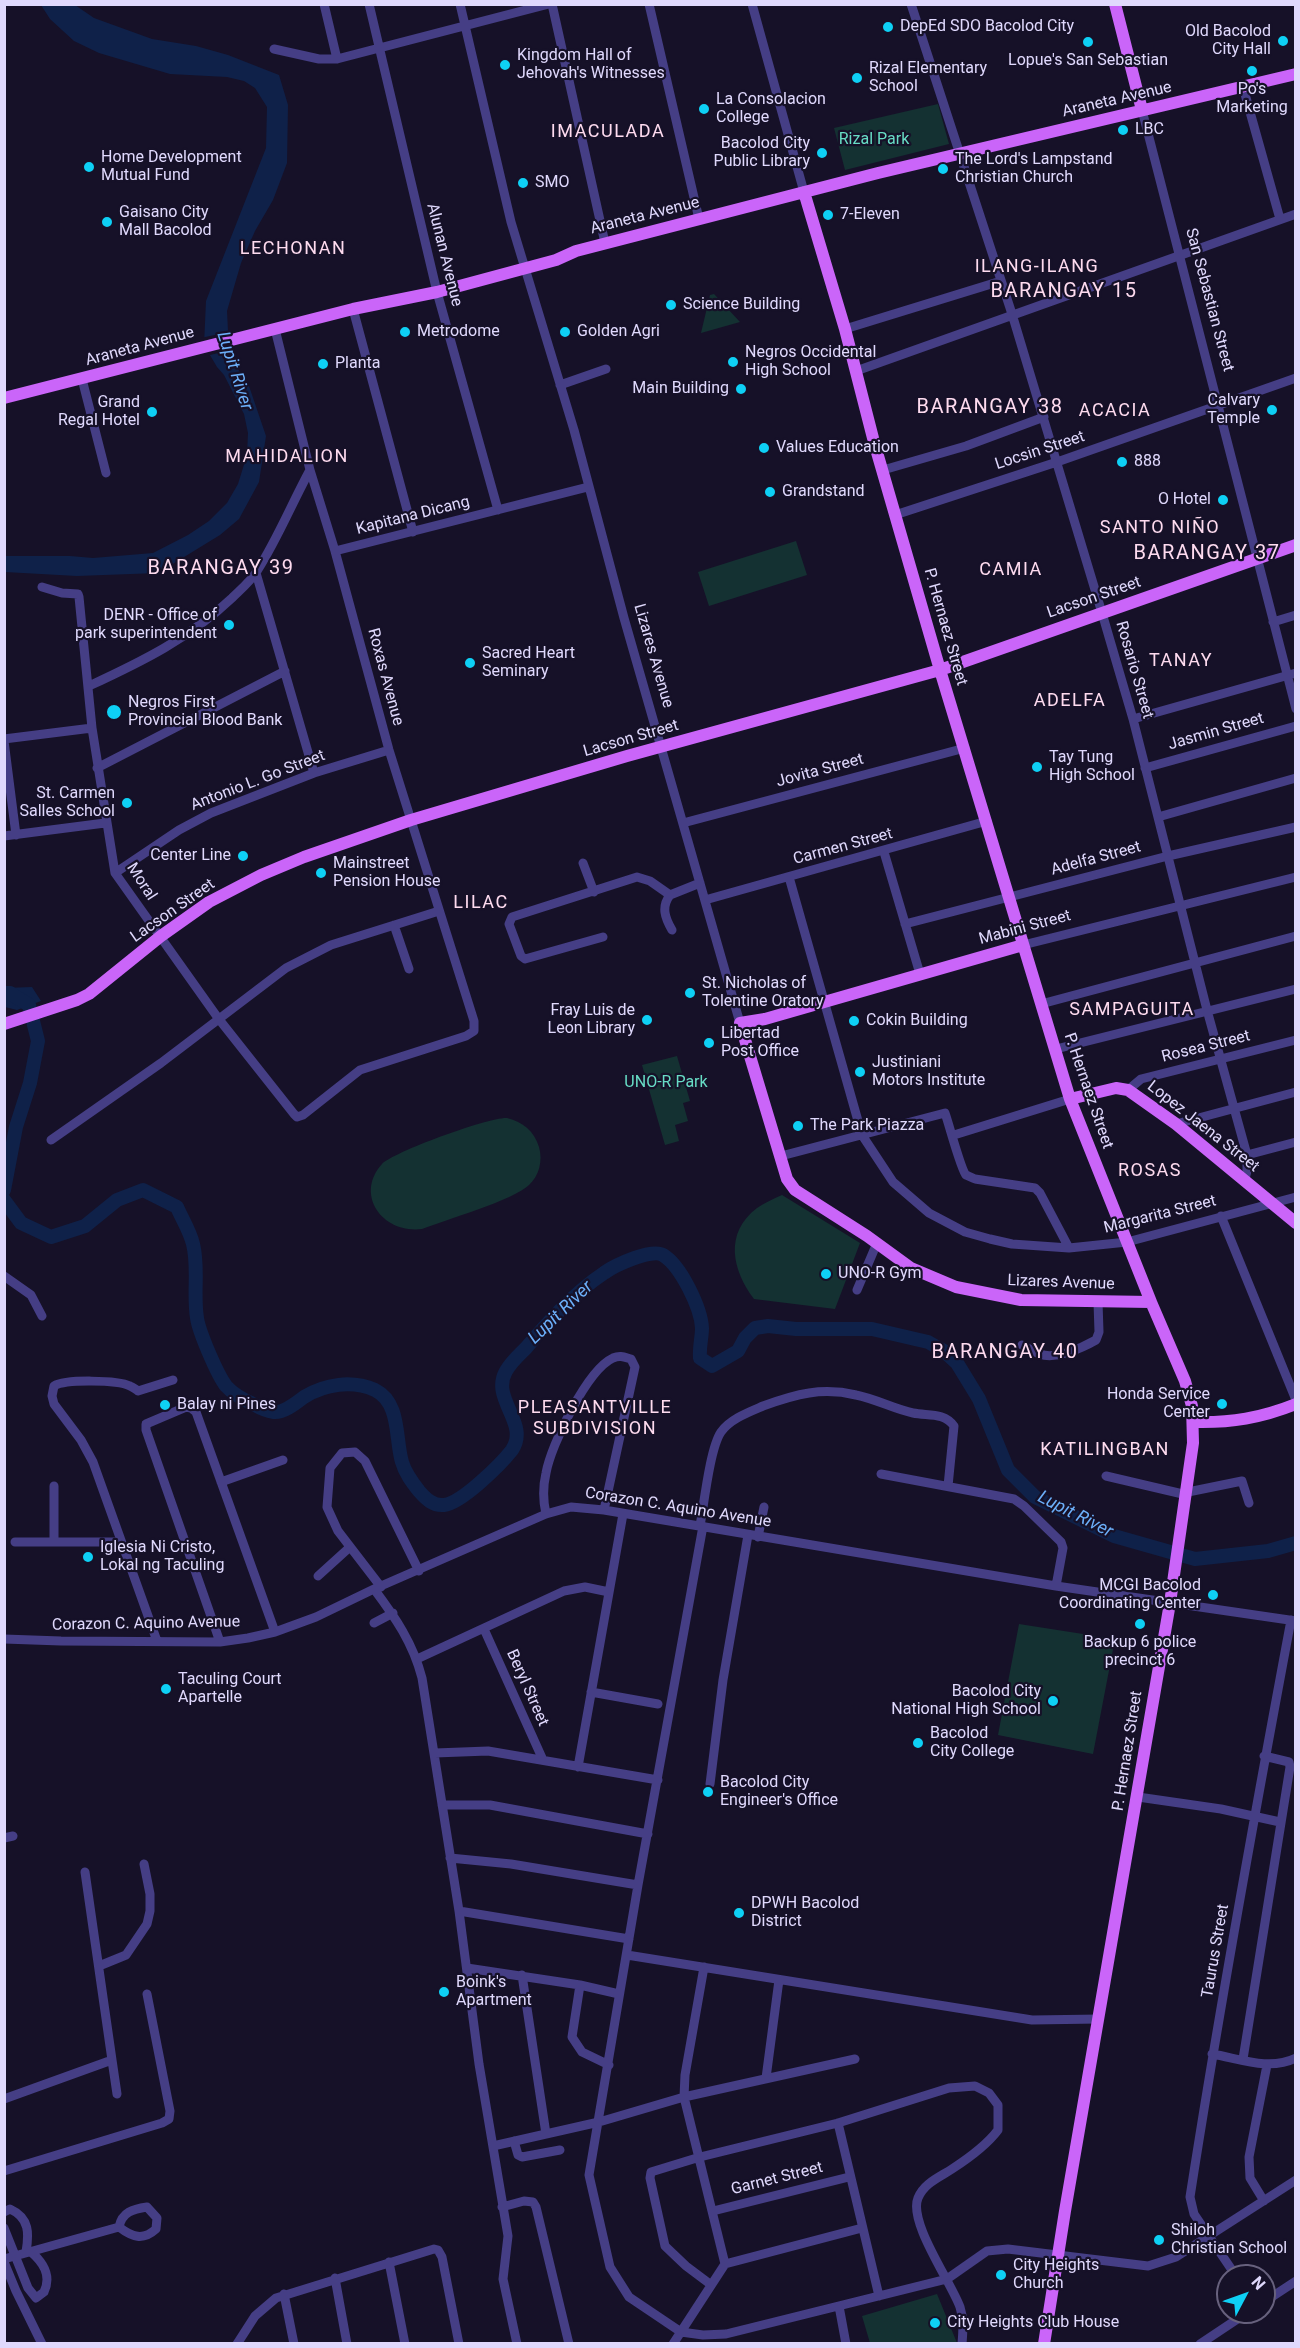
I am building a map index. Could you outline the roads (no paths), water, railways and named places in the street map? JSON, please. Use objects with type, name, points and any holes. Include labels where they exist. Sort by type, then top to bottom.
[{"type":"main road","name":"San Sebastian Street","points":[[1114,4],[1142,110]]},
{"type":"main road","name":"Araneta Avenue","points":[[4,398],[354,309],[437,292],[556,260],[576,250],[804,192],[1296,74]]},
{"type":"main road","name":"P. Hernaez Street","points":[[804,192],[845,329],[940,670],[1070,1099],[1185,1381],[1194,1422],[1187,1494],[1170,1603],[1044,2343]]},
{"type":"main road","name":"Lacson Street","points":[[4,1024],[89,994],[161,936],[209,902],[261,875],[304,857],[411,820],[940,670],[1296,545]]},
{"type":"main road","name":"Mabini Street","points":[[740,1023],[765,1019],[1023,945]]},
{"type":"main road","name":"Mabini Street","points":[[745,1038],[765,1019]]},
{"type":"main road","name":"Lizares Avenue","points":[[740,1023],[790,1185],[910,1268],[956,1287],[1021,1300],[1151,1302]]},
{"type":"main road","name":"Lopez Jaena Street","points":[[1070,1099],[1116,1088],[1128,1090],[1176,1124],[1296,1223]]},
{"type":"main road","points":[[1194,1422],[1243,1421],[1269,1415],[1296,1402]]},
{"type":"street","points":[[324,4],[337,59]]},
{"type":"street","name":"Alunan Avenue","points":[[369,4],[437,292],[498,510]]},
{"type":"street","name":"Lizares Avenue","points":[[460,4],[511,222],[560,385],[740,1023]]},
{"type":"street","points":[[274,50],[319,59],[337,59],[550,4],[605,243]]},
{"type":"street","points":[[649,4],[699,219]]},
{"type":"street","name":"P. Hernaez Street","points":[[752,4],[804,192]]},
{"type":"street","name":"Rosario Street","points":[[911,4],[1044,417],[1133,719],[1197,963],[1207,1010],[1247,1155],[1245,1179]]},
{"type":"street","points":[[1243,87],[1280,219]]},
{"type":"street","name":"San Sebastian Street","points":[[1142,110],[1219,405],[1256,559],[1273,622],[1291,674],[1296,709]]},
{"type":"street","points":[[856,371],[1296,214]]},
{"type":"street","points":[[845,329],[1000,281]]},
{"type":"street","points":[[354,309],[413,532]]},
{"type":"street","name":"Roxas Avenue","points":[[274,329],[310,470],[390,750],[474,1021],[474,1031],[466,1036],[360,1070],[297,1117]]},
{"type":"street","points":[[560,385],[606,369]]},
{"type":"street","name":"Locsin Street","points":[[895,515],[1057,462],[1296,378]]},
{"type":"street","points":[[82,379],[106,473]]},
{"type":"street","points":[[883,470],[966,446],[1044,417]]},
{"type":"street","points":[[88,686],[136,665],[176,642],[223,606],[256,573],[310,470]]},
{"type":"street","name":"Kapitana Dicang","points":[[335,551],[588,487]]},
{"type":"street","points":[[256,573],[314,773]]},
{"type":"street","name":"Moral","points":[[42,587],[62,593],[78,594],[97,768],[115,873],[218,1018],[297,1117]]},
{"type":"street","points":[[1273,622],[1296,615]]},
{"type":"street","points":[[97,768],[285,671]]},
{"type":"street","points":[[1133,719],[1291,674]]},
{"type":"street","name":"Jasmin Street","points":[[1145,768],[1296,726]]},
{"type":"street","points":[[16,835],[4,740],[92,728]]},
{"type":"street","name":"Jovita Street","points":[[683,823],[965,748]]},
{"type":"street","name":"Antonio L. Go Street","points":[[115,873],[197,820],[314,773],[390,750]]},
{"type":"street","points":[[1158,817],[1296,778]]},
{"type":"street","name":"Carmen Street","points":[[705,900],[884,852],[987,821]]},
{"type":"street","points":[[4,837],[105,823]]},
{"type":"street","name":"Adelfa Street","points":[[905,924],[1168,856],[1296,827]]},
{"type":"street","points":[[884,852],[920,974]]},
{"type":"street","points":[[583,862],[594,892]]},
{"type":"street","points":[[603,937],[529,960],[521,956],[509,924],[512,917],[637,877],[650,881],[670,895]]},
{"type":"street","name":"Margarita Street","points":[[789,877],[862,1135],[893,1182],[911,1199],[947,1224],[965,1232],[1012,1244],[1069,1248],[1127,1242],[1296,1197]]},
{"type":"street","name":"Mabini Street","points":[[1023,945],[1296,877]]},
{"type":"street","points":[[672,930],[664,912],[670,895],[700,883]]},
{"type":"street","points":[[51,1140],[161,1063],[270,979],[303,958],[331,945],[439,911]]},
{"type":"street","points":[[394,925],[409,969]]},
{"type":"street","points":[[1041,1004],[1296,936]]},
{"type":"street","points":[[1056,1049],[1296,989]]},
{"type":"street","name":"Rosea Street","points":[[1128,1090],[1141,1079],[1296,1040]]},
{"type":"street","points":[[1176,1124],[1296,1092]]},
{"type":"street","name":"Lopez Jaena Street","points":[[954,1135],[1070,1099]]},
{"type":"street","points":[[781,1156],[945,1113],[954,1135],[961,1168],[966,1175],[975,1179],[1035,1188],[1040,1193],[1069,1248]]},
{"type":"street","points":[[1247,1155],[1296,1143]]},
{"type":"street","points":[[1221,1216],[1296,1402]]},
{"type":"street","points":[[857,1290],[877,1244]]},
{"type":"street","points":[[4,1276],[31,1295],[42,1316]]},
{"type":"street","points":[[1022,1345],[1048,1356],[1087,1345],[1096,1340],[1099,1332],[1098,1302]]},
{"type":"street","points":[[546,1514],[544,1505],[546,1472],[572,1409],[595,1373],[611,1359],[620,1356],[631,1359],[635,1367],[604,1510]]},
{"type":"street","points":[[157,1641],[93,1462],[81,1440],[54,1404],[52,1390],[58,1383],[105,1380],[131,1386],[138,1391],[173,1380]]},
{"type":"street","points":[[948,1486],[954,1426],[949,1419],[936,1415],[912,1413],[856,1395],[821,1390],[784,1398],[748,1412],[727,1425],[721,1432],[715,1446],[589,2175],[610,2267],[629,2297],[681,2331],[703,2335],[726,2334],[947,2279],[987,2251],[1008,2249],[1148,2266],[1176,2257],[1296,2180]]},
{"type":"street","points":[[220,1641],[146,1430],[146,1424],[186,1407],[196,1412],[275,1632]]},
{"type":"street","points":[[419,1571],[365,1461],[359,1454],[349,1451],[342,1453],[330,1468],[327,1506],[333,1523],[393,1613],[417,1659],[435,1754],[508,2236],[503,2279],[516,2343]]},
{"type":"street","points":[[221,1482],[283,1460]]},
{"type":"street","points":[[881,1474],[1014,1499],[1061,1542],[1064,1548],[1056,1586]]},
{"type":"street","points":[[1106,1476],[1187,1494],[1242,1481],[1249,1503]]},
{"type":"street","points":[[54,1486],[54,1542]]},
{"type":"street","name":"Corazon C. Aquino Avenue","points":[[4,1639],[220,1641],[275,1632],[316,1617],[546,1514],[571,1507],[604,1510],[1056,1586],[1293,1621]]},
{"type":"street","points":[[710,1784],[723,1680],[753,1536],[764,1507]]},
{"type":"street","points":[[578,1767],[623,1514]]},
{"type":"street","points":[[15,1542],[120,1542]]},
{"type":"street","points":[[318,1576],[350,1547]]},
{"type":"street","points":[[417,1659],[574,1587],[609,1592]]},
{"type":"street","points":[[374,1623],[393,1613]]},
{"type":"street","name":"Taurus Street","points":[[1228,2264],[1194,2214],[1190,2198],[1212,2054],[1264,1756],[1293,1621]]},
{"type":"street","name":"Beryl Street","points":[[484,1629],[543,1760]]},
{"type":"street","points":[[591,1692],[658,1704]]},
{"type":"street","points":[[435,1754],[488,1751],[658,1780]]},
{"type":"street","points":[[1244,2059],[1290,1767],[1289,1762],[1264,1756]]},
{"type":"street","points":[[1138,1797],[1221,1809],[1280,1822]]},
{"type":"street","points":[[442,1805],[490,1805],[648,1834]]},
{"type":"street","points":[[450,1858],[511,1864],[638,1885]]},
{"type":"street","points":[[99,1966],[126,1955],[147,1924],[151,1903],[144,1864]]},
{"type":"street","points":[[85,1872],[117,2094]]},
{"type":"street","points":[[459,1911],[629,1939]]},
{"type":"street","points":[[627,1955],[1032,2020],[1099,2019]]},
{"type":"street","points":[[704,1967],[685,2075],[684,2097],[725,2264]]},
{"type":"street","points":[[467,1968],[580,1985],[619,1994]]},
{"type":"street","points":[[522,1976],[546,2134]]},
{"type":"street","points":[[766,2078],[779,1980]]},
{"type":"street","points":[[580,1985],[572,2037],[582,2052],[609,2065]]},
{"type":"street","points":[[4,2171],[170,2119],[147,1994]]},
{"type":"street","points":[[1212,2054],[1267,2065],[1283,2064],[1296,2058]]},
{"type":"street","points":[[493,2146],[599,2122],[684,2097],[855,2059]]},
{"type":"street","points":[[4,2099],[112,2060]]},
{"type":"street","points":[[1264,2201],[1250,2178],[1249,2157],[1267,2065]]},
{"type":"street","points":[[710,2284],[665,2246],[650,2178],[651,2172],[700,2157],[838,2123],[949,2088],[975,2086],[989,2092],[998,2105],[998,2130],[980,2150],[932,2181],[918,2199],[917,2216],[928,2244],[961,2308],[964,2326],[962,2343]]},
{"type":"street","points":[[838,2123],[879,2296]]},
{"type":"street","points":[[514,2141],[518,2155],[522,2157],[560,2150]]},
{"type":"street","name":"Garnet Street","points":[[713,2211],[849,2177]]},
{"type":"street","points":[[502,2207],[528,2201],[533,2202],[536,2206],[569,2343]]},
{"type":"street","points":[[4,2212],[10,2209],[14,2211],[26,2223],[29,2235],[28,2252]]},
{"type":"street","points":[[42,2343],[4,2261],[28,2252],[119,2227]]},
{"type":"street","points":[[4,2228],[28,2288],[36,2298],[44,2292],[47,2276],[41,2262],[28,2252]]},
{"type":"street","points":[[673,2343],[725,2264],[862,2229]]},
{"type":"street","points":[[237,2343],[262,2308],[284,2294],[434,2249],[441,2253],[459,2343]]},
{"type":"street","points":[[389,2262],[405,2343]]},
{"type":"street","points":[[335,2278],[348,2343]]},
{"type":"street","points":[[1276,2294],[1296,2281]]},
{"type":"street","points":[[4,2294],[16,2291]]},
{"type":"street","points":[[284,2294],[294,2343]]},
{"type":"street","points":[[839,2306],[846,2343]]},
{"type":"street","points":[[1200,2343],[1229,2324]]},
{"type":"water","points":[[41,5],[75,5],[94,18],[152,39],[196,46],[228,55],[279,75],[288,105],[287,163],[273,200],[255,231],[241,263],[227,311],[228,331],[236,366],[249,386],[266,436],[259,482],[239,519],[220,535],[158,573],[77,576],[5,572],[4,556],[93,558],[153,553],[209,521],[227,503],[238,484],[247,455],[248,433],[244,414],[224,375],[204,345],[206,301],[266,148],[267,107],[255,88],[244,81],[227,77],[170,74],[99,53],[74,41],[50,19]]},
{"type":"water","points":[[32,987],[41,1001],[17,1010],[5,1007],[5,988]]},
{"type":"waterway","name":"Lupit River","points":[[4,993],[10,993],[29,1005],[38,1041],[30,1083],[16,1127],[4,1190]]},
{"type":"waterway","name":"Lupit River","points":[[4,1200],[21,1223],[51,1237],[85,1226],[117,1200],[143,1190],[177,1207],[190,1234],[195,1253],[198,1324],[213,1363],[226,1386],[244,1399],[274,1412],[286,1409],[304,1397],[330,1386],[348,1384],[375,1390],[383,1396],[393,1412],[400,1453],[407,1474],[422,1494],[436,1504],[444,1505],[461,1498],[512,1450],[516,1440],[516,1430],[502,1381],[513,1362],[582,1289],[625,1262],[658,1253],[670,1260],[689,1288],[701,1320],[700,1358],[712,1366],[738,1351],[745,1338],[755,1328],[768,1326],[796,1329],[872,1329],[928,1342],[944,1351],[957,1363],[979,1399],[1008,1470],[1035,1497],[1114,1536],[1195,1559],[1268,1551],[1296,1543]]},
{"type":"place","name":"DepEd SDO Bacolod City","points":[[888,27]]},
{"type":"place","name":"Old Bacolod City Hall","points":[[1283,41]]},
{"type":"place","name":"Lopue's San Sebastian","points":[[1088,42]]},
{"type":"place","name":"Kingdom Hall of Jehovah's Witnesses","points":[[505,65]]},
{"type":"place","name":"Po's Marketing","points":[[1252,71]]},
{"type":"place","name":"Rizal Elementary School","points":[[857,78]]},
{"type":"place","name":"La Consolacion College","points":[[704,109]]},
{"type":"place","name":"LBC","points":[[1123,130]]},
{"type":"place","name":"Bacolod City Public Library","points":[[822,153]]},
{"type":"place","name":"Home Development Mutual Fund","points":[[89,167]]},
{"type":"place","name":"The Lord's Lampstand Christian Church","points":[[943,169]]},
{"type":"place","name":"SMO","points":[[523,183]]},
{"type":"place","name":"7-Eleven","points":[[828,215]]},
{"type":"place","name":"Gaisano City Mall Bacolod","points":[[107,222]]},
{"type":"place","name":"Science Building","points":[[671,305]]},
{"type":"place","name":"Metrodome","points":[[405,332]]},
{"type":"place","name":"Golden Agri","points":[[565,332]]},
{"type":"place","name":"Negros Occidental High School","points":[[733,362]]},
{"type":"place","name":"Planta","points":[[323,364]]},
{"type":"place","name":"Main Building","points":[[741,389]]},
{"type":"place","name":"Calvary Temple","points":[[1272,410]]},
{"type":"place","name":"Grand Regal Hotel","points":[[152,412]]},
{"type":"place","name":"Values Education","points":[[764,448]]},
{"type":"place","name":"888","points":[[1122,462]]},
{"type":"place","name":"Grandstand","points":[[770,492]]},
{"type":"place","name":"O Hotel","points":[[1223,500]]},
{"type":"place","name":"DENR - Office of park superintendent","points":[[229,625]]},
{"type":"place","name":"Sacred Heart Seminary","points":[[470,663]]},
{"type":"place","name":"Negros First Provincial Blood Bank","points":[[114,712]]},
{"type":"place","name":"Tay Tung High School","points":[[1037,767]]},
{"type":"place","name":"St. Carmen Salles School","points":[[127,803]]},
{"type":"place","name":"Center Line","points":[[243,856]]},
{"type":"place","name":"Mainstreet Pension House","points":[[321,873]]},
{"type":"place","name":"St. Nicholas of Tolentine Oratory","points":[[690,993]]},
{"type":"place","name":"Fray Luis de Leon Library","points":[[647,1020]]},
{"type":"place","name":"Cokin Building","points":[[854,1021]]},
{"type":"place","name":"Libertad Post Office","points":[[709,1043]]},
{"type":"place","name":"Justiniani Motors Institute","points":[[860,1072]]},
{"type":"place","name":"The Park Piazza","points":[[798,1126]]},
{"type":"place","name":"UNO-R Gym","points":[[826,1274]]},
{"type":"place","name":"Honda Service Center","points":[[1222,1404]]},
{"type":"place","name":"Balay ni Pines","points":[[165,1405]]},
{"type":"place","name":"Iglesia Ni Cristo, Lokal ng Taculing","points":[[88,1557]]},
{"type":"place","name":"MCGI Bacolod Coordinating Center","points":[[1213,1595]]},
{"type":"place","name":"Backup 6 police precinct 6","points":[[1140,1624]]},
{"type":"place","name":"Taculing Court Apartelle","points":[[166,1689]]},
{"type":"place","name":"Bacolod City National High School","points":[[1053,1701]]},
{"type":"place","name":"Bacolod City College","points":[[918,1743]]},
{"type":"place","name":"Bacolod City Engineer's Office","points":[[708,1792]]},
{"type":"place","name":"DPWH Bacolod District","points":[[739,1913]]},
{"type":"place","name":"Boink's Apartment","points":[[444,1992]]},
{"type":"place","name":"Shiloh Christian School","points":[[1159,2240]]},
{"type":"place","name":"City Heights Church","points":[[1001,2275]]},
{"type":"place","name":"City Heights Club House","points":[[935,2323]]},
{"type":"district","name":"IMACULADA","points":[[608,132]]},
{"type":"district","name":"LECHONAN","points":[[293,249]]},
{"type":"district","name":"ILANG-ILANG","points":[[1037,267]]},
{"type":"district","name":"BARANGAY 15","points":[[1064,292]]},
{"type":"district","name":"BARANGAY 38","points":[[990,408]]},
{"type":"district","name":"ACACIA","points":[[1115,411]]},
{"type":"district","name":"MAHIDALION","points":[[287,457]]},
{"type":"district","name":"SANTO NIÑO","points":[[1160,528]]},
{"type":"district","name":"BARANGAY 37","points":[[1207,554]]},
{"type":"district","name":"BARANGAY 39","points":[[221,569]]},
{"type":"district","name":"CAMIA","points":[[1011,570]]},
{"type":"district","name":"TANAY","points":[[1181,661]]},
{"type":"district","name":"ADELFA","points":[[1070,701]]},
{"type":"district","name":"LILAC","points":[[481,903]]},
{"type":"district","name":"SAMPAGUITA","points":[[1132,1010]]},
{"type":"district","name":"ROSAS","points":[[1150,1171]]},
{"type":"district","name":"BARANGAY 40","points":[[1005,1353]]},
{"type":"district","name":"PLEASANTVILLE SUBDIVISION","points":[[595,1418]]},
{"type":"district","name":"KATILINGBAN","points":[[1105,1450]]},
{"type":"park label","name":"Rizal Park","points":[[874,140]]},
{"type":"park label","name":"UNO-R Park","points":[[666,1083]]}]
